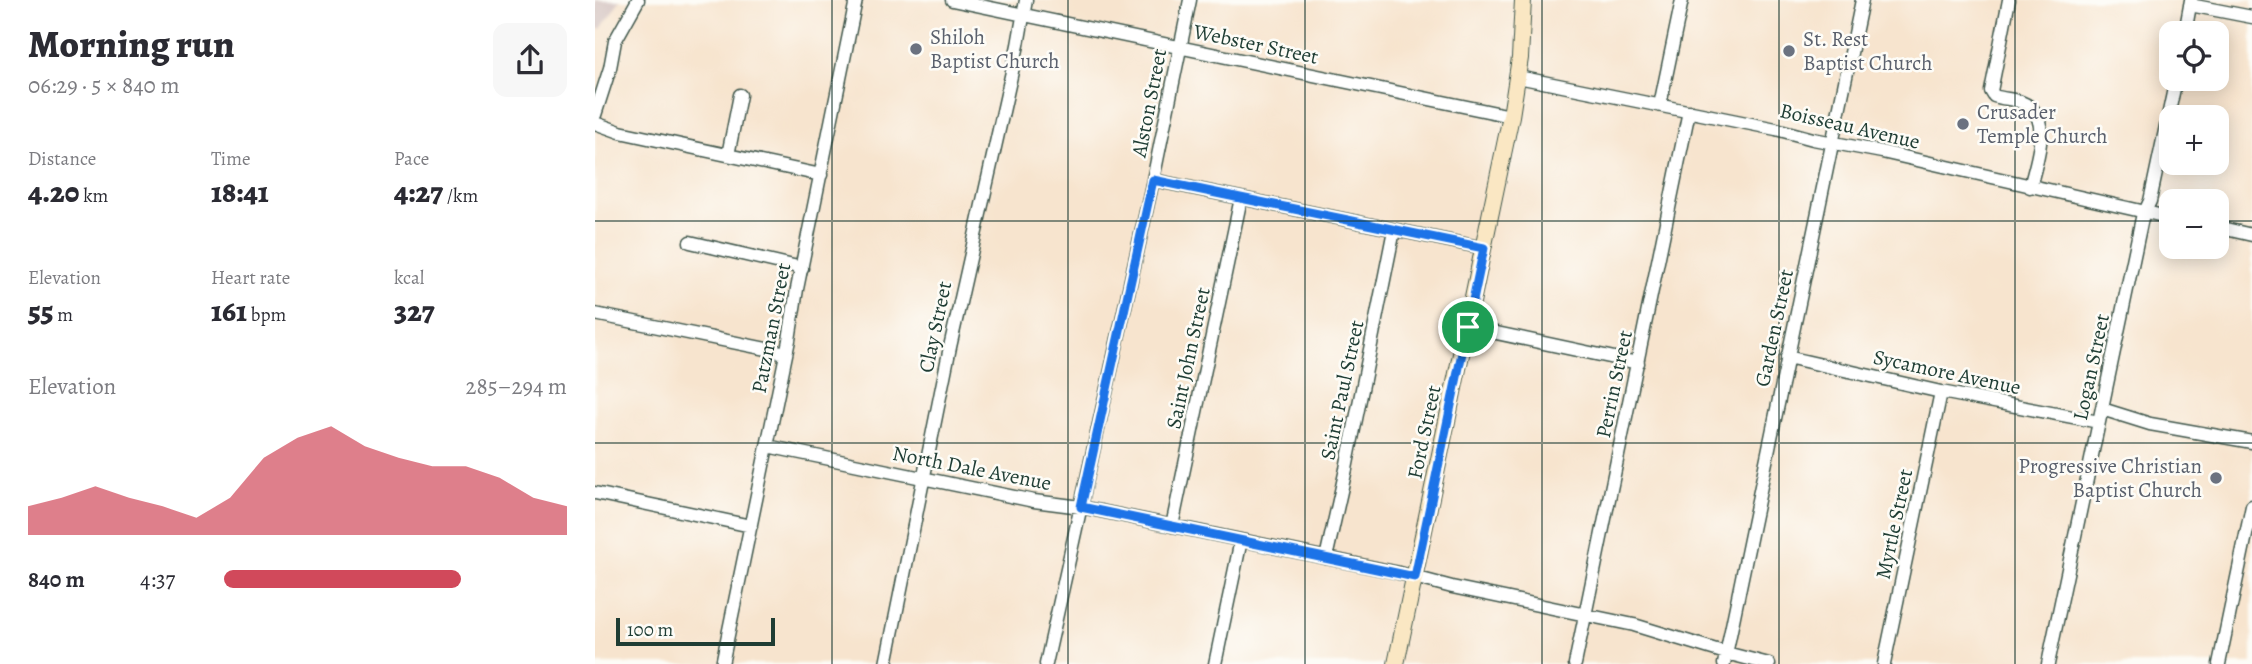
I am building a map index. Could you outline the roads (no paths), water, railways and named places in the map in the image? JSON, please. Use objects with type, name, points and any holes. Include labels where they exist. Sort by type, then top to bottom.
[{"type":"main road","name":"Ford Street","points":[[1395,664],[1511,116],[1518,77],[1523,0]]},
{"type":"street","points":[[595,115],[610,68],[614,41],[638,0]]},
{"type":"street","name":"Patzman Street","points":[[722,664],[856,0]]},
{"type":"street","name":"Webster Street","points":[[952,0],[1511,116]]},
{"type":"street","name":"Clay Street","points":[[886,664],[954,327],[1026,0]]},
{"type":"street","name":"Alston Street","points":[[1046,664],[1190,0]]},
{"type":"street","points":[[1660,105],[1682,0]]},
{"type":"street","name":"Garden Street","points":[[1725,659],[1862,0]]},
{"type":"street","points":[[2009,0],[1991,91],[1994,96],[2022,102],[2035,111],[2040,119],[2039,144],[2030,187]]},
{"type":"street","points":[[2187,21],[2191,2],[2252,17]]},
{"type":"street","name":"Boisseau Avenue","points":[[1518,77],[1689,111],[2159,215]]},
{"type":"street","name":"Logan Street","points":[[2048,664],[2142,218],[2150,201],[2173,91]]},
{"type":"street","points":[[728,155],[740,95]]},
{"type":"street","name":"Perrin Street","points":[[1576,664],[1689,111]]},
{"type":"street","points":[[595,123],[620,132],[821,175]]},
{"type":"street","points":[[1153,180],[1484,248]]},
{"type":"street","name":"Saint John Street","points":[[1172,526],[1241,198]]},
{"type":"street","name":"Saint Paul Street","points":[[1325,558],[1346,469],[1394,230]]},
{"type":"street","points":[[2229,230],[2252,235]]},
{"type":"street","points":[[690,242],[802,268]]},
{"type":"street","points":[[595,314],[786,353]]},
{"type":"street","points":[[1468,327],[1638,363]]},
{"type":"street","name":"Sycamore Avenue","points":[[1787,357],[1941,392],[2100,415],[2252,442]]},
{"type":"street","name":"Myrtle Street","points":[[1884,664],[1941,392]]},
{"type":"street","name":"North Dale Avenue","points":[[767,446],[1034,501],[1081,507],[1415,577],[1658,631],[1725,659],[1769,664]]},
{"type":"street","points":[[595,493],[751,526]]},
{"type":"street","points":[[2219,664],[2252,506]]},
{"type":"street","points":[[1215,664],[1241,540]]},
{"type":"place","name":"Shiloh Baptist Church","points":[[916,49]]},
{"type":"place","name":"St. Rest Baptist Church","points":[[1789,51]]},
{"type":"place","name":"Crusader Temple Church","points":[[1963,124]]},
{"type":"place","name":"Progressive Christian Baptist Church","points":[[2216,478]]}]
